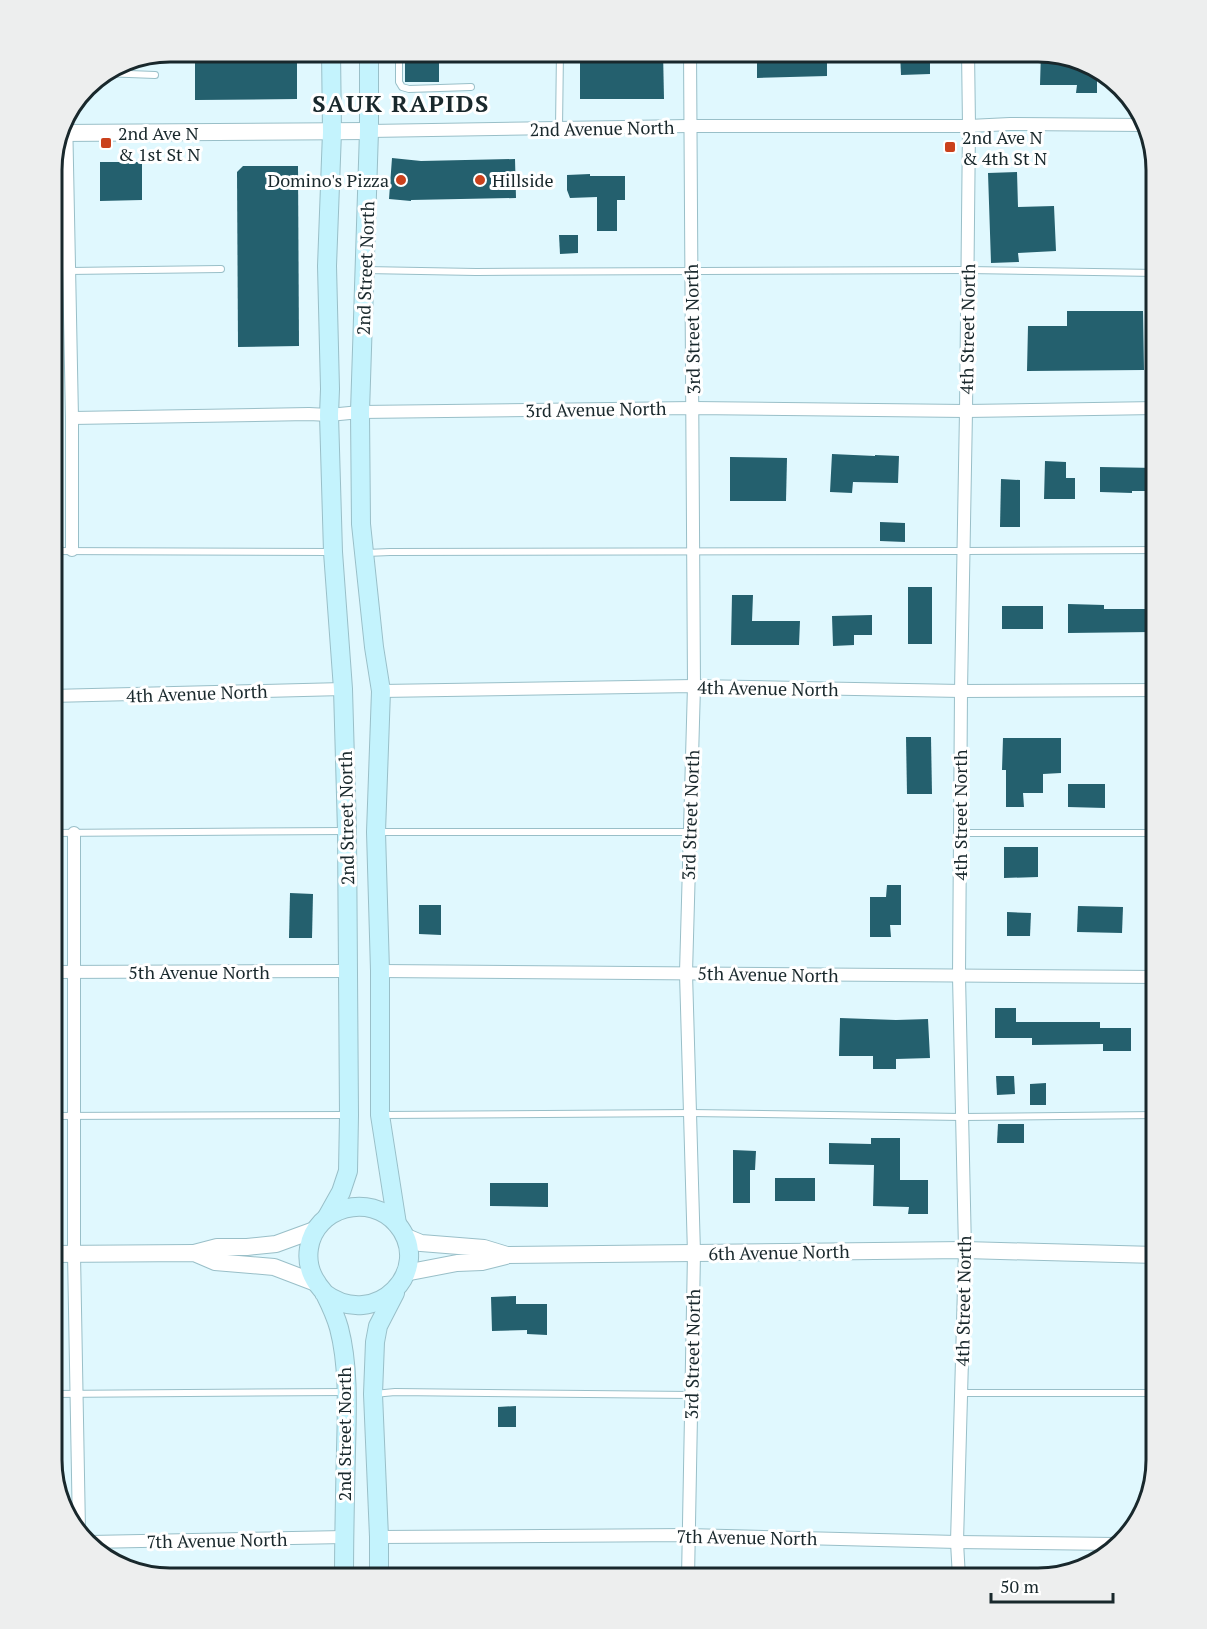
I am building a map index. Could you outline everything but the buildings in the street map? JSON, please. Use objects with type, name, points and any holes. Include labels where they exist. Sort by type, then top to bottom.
[{"type":"main road","name":"2nd Street North","points":[[322,1223],[341,1191],[348,1171],[349,1115],[346,971],[347,831],[343,689],[333,552],[329,415],[327,266],[332,132],[331,62]]},
{"type":"main road","name":"2nd Street North","points":[[369,62],[360,412],[362,524],[374,647],[381,691],[376,832],[380,972],[380,1115],[400,1230]]},
{"type":"main road","points":[[379,1567],[380,1537],[373,1394],[375,1342],[378,1326],[402,1279],[408,1258],[407,1243],[400,1230],[387,1215],[363,1206],[338,1210],[322,1223],[309,1246],[308,1256],[312,1274],[320,1288],[343,1304],[364,1306],[384,1299],[402,1279]]},
{"type":"main road","name":"2nd Street North","points":[[320,1288],[339,1328],[348,1392],[344,1567]]},
{"type":"street","name":"3rd Street North","points":[[688,1568],[694,1253],[686,973],[694,686],[690,62]]},
{"type":"street","name":"4th Street North","points":[[958,1568],[957,1542],[965,1250],[959,976],[968,62]]},
{"type":"street","name":"2nd Avenue North","points":[[68,133],[332,132],[689,126],[1135,125]]},
{"type":"street","points":[[64,151],[69,271],[72,550]]},
{"type":"street","name":"3rd Avenue North","points":[[72,418],[693,408],[966,411],[1146,408]]},
{"type":"street","name":"4th Avenue North","points":[[381,691],[694,686],[961,691],[1146,690]]},
{"type":"street","name":"4th Avenue North","points":[[62,696],[343,689]]},
{"type":"street","points":[[75,833],[74,1254],[79,1517]]},
{"type":"street","name":"5th Avenue North","points":[[62,972],[346,971]]},
{"type":"street","name":"5th Avenue North","points":[[380,972],[1146,977]]},
{"type":"street","points":[[62,1254],[194,1252],[217,1247],[276,1244],[322,1223]]},
{"type":"street","name":"6th Avenue North","points":[[400,1230],[421,1243],[484,1248],[507,1256],[965,1250],[1146,1255]]},
{"type":"street","points":[[194,1252],[215,1262],[274,1267],[320,1288]]},
{"type":"street","points":[[402,1279],[457,1263],[482,1262],[507,1256]]},
{"type":"street","name":"7th Avenue North","points":[[380,1537],[688,1534],[1104,1544]]},
{"type":"street","name":"7th Avenue North","points":[[100,1542],[344,1537]]},
{"type":"lane","points":[[399,62],[399,82],[402,87],[409,89],[471,87]]},
{"type":"lane","points":[[559,128],[560,62]]},
{"type":"lane","points":[[121,74],[155,75]]},
{"type":"lane","points":[[69,271],[221,269]]},
{"type":"lane","points":[[365,270],[476,272],[967,270],[1146,273]]},
{"type":"lane","points":[[62,550],[333,552]]},
{"type":"lane","points":[[365,554],[390,552],[1146,550]]},
{"type":"lane","points":[[62,833],[347,831]]},
{"type":"lane","points":[[376,832],[690,832]]},
{"type":"lane","points":[[960,833],[1146,833]]},
{"type":"lane","points":[[380,1115],[691,1113],[962,1117],[1146,1114]]},
{"type":"lane","points":[[62,1116],[349,1115]]},
{"type":"lane","points":[[62,1394],[348,1392]]},
{"type":"lane","points":[[373,1394],[395,1392],[692,1395]]},
{"type":"lane","points":[[961,1393],[1146,1393]]},
{"type":"place","name":"2nd Ave N & 1st St N","points":[[106,143]]},
{"type":"place","name":"2nd Ave N & 4th St N","points":[[950,147]]},
{"type":"place","name":"Domino's Pizza","points":[[401,180]]},
{"type":"place","name":"Hillside","points":[[480,180]]},
{"type":"district","name":"SAUK RAPIDS","points":[[401,103]]}]
